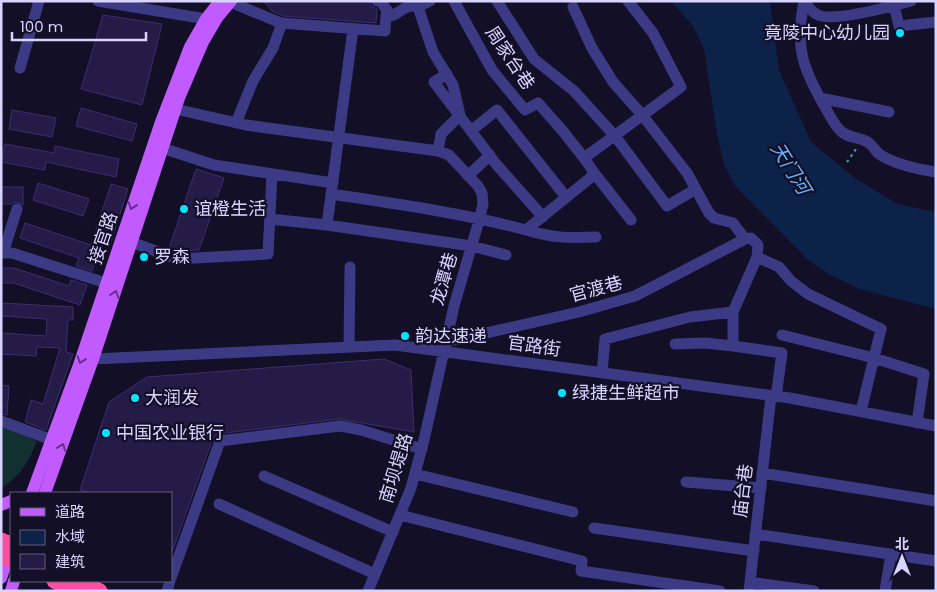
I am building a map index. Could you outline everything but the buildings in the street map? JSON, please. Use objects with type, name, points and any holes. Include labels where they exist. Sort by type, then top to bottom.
[{"type":"highway","points":[[1,540],[9,553]]},
{"type":"highway","points":[[56,582],[74,591]]},
{"type":"highway","points":[[83,582],[100,591]]},
{"type":"main road","name":"接官路","points":[[44,488],[52,440],[161,122],[190,47],[206,19],[227,2]]},
{"type":"main road","name":"接官路","points":[[44,488],[93,359],[175,109],[203,42],[227,2]]},
{"type":"main road","points":[[27,492],[44,488]]},
{"type":"main road","points":[[1,578],[9,553]]},
{"type":"street","points":[[20,68],[39,1]]},
{"type":"street","points":[[98,1],[137,4],[206,19]]},
{"type":"street","points":[[227,2],[282,23],[385,31],[387,10],[378,1]]},
{"type":"street","points":[[386,16],[390,17],[406,7],[418,7],[430,1]]},
{"type":"street","name":"周家台巷","points":[[454,1],[492,70],[520,104],[525,110],[538,103],[584,158]]},
{"type":"street","points":[[497,1],[534,59],[574,91],[615,136],[667,206],[696,189]]},
{"type":"street","points":[[628,1],[653,33],[681,87],[584,158],[631,220]]},
{"type":"street","points":[[804,1],[812,11],[824,17],[853,14],[911,1]]},
{"type":"street","points":[[804,1],[799,25],[802,58],[807,74],[835,124],[842,132],[867,142],[880,154],[905,165],[936,172]]},
{"type":"street","points":[[894,6],[899,26],[936,22]]},
{"type":"street","points":[[418,7],[433,52],[446,74],[434,82],[490,155],[543,216]]},
{"type":"street","points":[[573,7],[592,48],[612,82],[643,116],[687,173],[709,213],[714,218],[733,223],[745,239],[751,238],[758,245],[757,257],[733,312],[733,346],[705,343],[675,344]]},
{"type":"street","points":[[236,122],[253,81],[273,48],[282,23]]},
{"type":"street","points":[[327,225],[353,29]]},
{"type":"street","points":[[820,98],[889,112]]},
{"type":"street","points":[[502,117],[520,104]]},
{"type":"street","points":[[175,109],[236,122],[339,138],[438,150],[440,134],[460,115]]},
{"type":"street","points":[[472,130],[497,110],[566,197]]},
{"type":"street","points":[[162,148],[214,165],[272,174],[332,188],[480,217],[548,236],[562,238],[596,237]]},
{"type":"street","name":"龙潭巷","points":[[438,150],[449,155],[478,186],[482,193],[483,204],[456,296],[445,346]]},
{"type":"street","points":[[468,176],[490,155]]},
{"type":"street","points":[[131,242],[177,259],[268,254],[272,174]]},
{"type":"street","points":[[526,230],[595,174]]},
{"type":"street","points":[[17,209],[2,253],[12,253],[106,283]]},
{"type":"street","points":[[270,220],[327,225],[472,246],[506,255]]},
{"type":"street","name":"官渡巷","points":[[445,346],[635,296],[745,239]]},
{"type":"street","points":[[757,257],[771,262],[790,281],[808,294],[881,329],[860,411]]},
{"type":"street","points":[[349,347],[350,268]]},
{"type":"street","points":[[602,372],[605,339],[690,318],[733,312]]},
{"type":"street","points":[[782,335],[874,358],[924,374],[917,422]]},
{"type":"street","name":"官路街","points":[[93,359],[395,345],[445,346],[602,372],[774,396],[936,426]]},
{"type":"street","name":"南坝堤路","points":[[368,591],[415,474],[445,346]]},
{"type":"street","name":"庙台巷","points":[[733,346],[782,353],[762,473],[749,586]]},
{"type":"street","points":[[1,421],[52,440]]},
{"type":"street","points":[[172,576],[220,441],[340,426],[361,430],[422,450]]},
{"type":"street","points":[[762,473],[936,502]]},
{"type":"street","points":[[415,474],[573,512]]},
{"type":"street","points":[[264,476],[393,532]]},
{"type":"street","points":[[686,482],[761,488]]},
{"type":"street","points":[[219,504],[375,574]]},
{"type":"street","points":[[400,515],[582,561],[581,571],[720,591]]},
{"type":"street","points":[[594,528],[754,551]]},
{"type":"street","points":[[755,534],[936,561]]},
{"type":"street","points":[[886,591],[891,554]]},
{"type":"street","points":[[749,586],[814,591]]},
{"type":"path","points":[[847,162],[859,145],[870,151],[874,149]]},
{"type":"green space","points":[[1,426],[37,441],[19,474],[1,488]]},
{"type":"water","name":"天门河","points":[[671,1],[770,1],[779,70],[811,142],[856,179],[898,204],[936,212],[936,309],[860,289],[830,275],[808,260],[735,186],[724,164],[717,135],[704,49],[693,26]]},
{"type":"place","name":"竟陵中心幼儿园","points":[[900,33]]},
{"type":"place","name":"谊橙生活","points":[[184,209]]},
{"type":"place","name":"罗森","points":[[144,257]]},
{"type":"place","name":"韵达速递","points":[[405,336]]},
{"type":"place","name":"绿捷生鲜超市","points":[[562,393]]},
{"type":"place","name":"大润发","points":[[135,398]]},
{"type":"place","name":"中国农业银行","points":[[106,433]]}]
